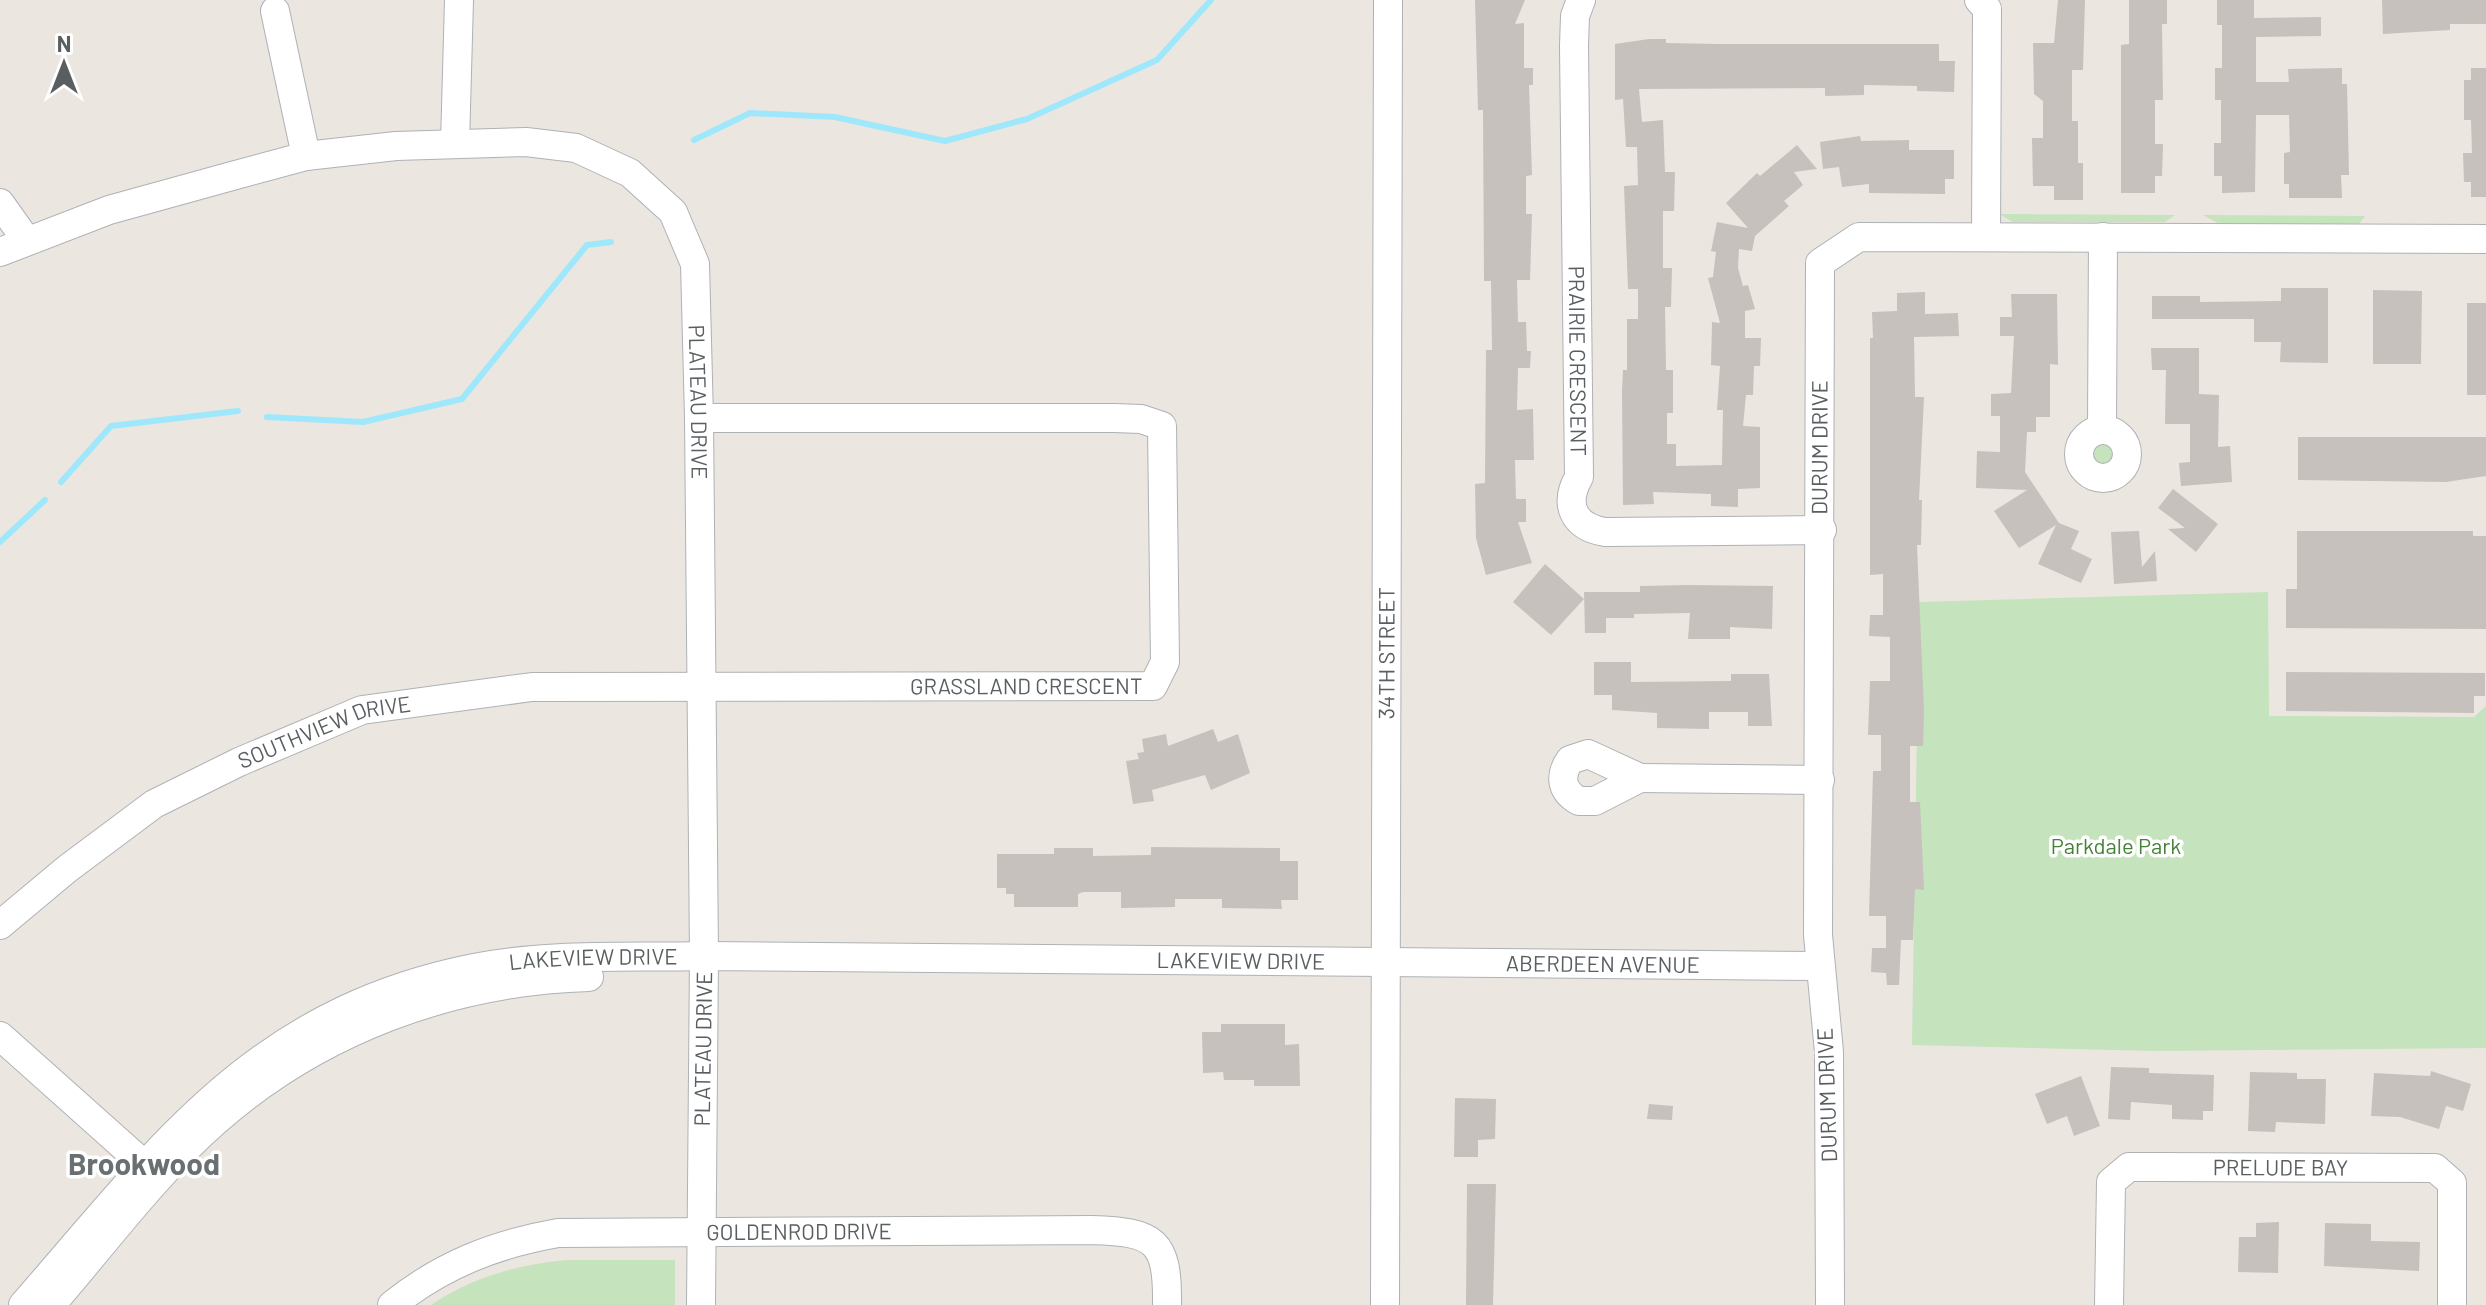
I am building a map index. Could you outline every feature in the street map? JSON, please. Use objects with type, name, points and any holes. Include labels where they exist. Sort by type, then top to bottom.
[{"type":"street","points":[[455,144],[459,0]]},
{"type":"street","name":"34TH STREET","points":[[1385,1305],[1388,0]]},
{"type":"street","name":"PRAIRIE CRESCENT","points":[[1581,0],[1575,16],[1574,46],[1579,477],[1572,489],[1573,514],[1590,529],[1605,532],[1822,530]]},
{"type":"street","points":[[1979,0],[1987,9],[1986,237]]},
{"type":"street","points":[[275,11],[306,156]]},
{"type":"street","name":"PLATEAU DRIVE","points":[[0,252],[109,210],[306,156],[455,144],[526,142],[576,148],[630,173],[673,212],[695,264],[699,418],[704,965],[701,1305]]},
{"type":"street","points":[[0,203],[27,241]]},
{"type":"street","name":"DURUM DRIVE","points":[[1830,1305],[1829,1052],[1819,966],[1820,263],[1859,237],[2486,239]]},
{"type":"street","points":[[2102,429],[2103,237]]},
{"type":"street","name":"GRASSLAND CRESCENT","points":[[699,418],[1141,419],[1162,426],[1165,465],[1165,662],[1153,686],[700,687]]},
{"type":"street","name":"SOUTHVIEW DRIVE","points":[[0,925],[67,869],[154,804],[239,762],[362,710],[532,687],[700,687]]},
{"type":"street","points":[[1640,778],[1820,780]]},
{"type":"street","name":"LAKEVIEW DRIVE","points":[[51,1305],[203,1105],[255,1061],[312,1025],[395,988],[476,968],[549,960],[704,965],[1385,971]]},
{"type":"street","name":"ABERDEEN AVENUE","points":[[1385,971],[1819,966]]},
{"type":"street","points":[[0,1036],[152,1172]]},
{"type":"street","name":"PRELUDE BAY","points":[[2109,1305],[2111,1182],[2129,1167],[2220,1167],[2435,1168],[2452,1183],[2452,1305]]},
{"type":"street","name":"LAKEVIEW DRIVE","points":[[23,1305],[152,1172]]},
{"type":"street","name":"GOLDENROD DRIVE","points":[[392,1305],[425,1278],[471,1256],[514,1241],[558,1233],[1125,1231],[1156,1243],[1164,1256],[1167,1305]]},
{"type":"green space","points":[[1999,214],[2175,215],[2165,222],[2013,222]]},
{"type":"green space","points":[[2203,215],[2365,216],[2359,224],[2218,223]]},
{"type":"green space","points":[[2103,436],[2115,441],[2120,453],[2115,465],[2103,470],[2091,465],[2086,453],[2091,441]]},
{"type":"green space","name":"Parkdale Park","points":[[2268,592],[2269,716],[2474,717],[2486,706],[2486,1048],[2155,1051],[1912,1045],[1919,602]]},
{"type":"green space","points":[[566,1260],[675,1260],[675,1305],[431,1305],[462,1287],[496,1274]]},
{"type":"building","points":[[1475,0],[1525,0],[1515,24],[1524,23],[1524,68],[1533,68],[1533,85],[1529,85],[1532,175],[1526,176],[1526,214],[1532,214],[1530,280],[1517,280],[1518,322],[1526,322],[1527,351],[1531,351],[1530,368],[1518,368],[1517,410],[1533,409],[1534,460],[1515,460],[1516,499],[1526,499],[1526,522],[1518,522],[1532,563],[1486,575],[1476,538],[1475,484],[1485,483],[1486,350],[1492,350],[1491,281],[1484,281],[1483,110],[1478,110]]},
{"type":"building","points":[[2058,0],[2085,0],[2083,70],[2072,70],[2072,121],[2078,121],[2078,163],[2083,163],[2083,200],[2054,200],[2054,186],[2033,186],[2032,138],[2043,138],[2043,101],[2034,94],[2033,43],[2054,43]]},
{"type":"building","points":[[2129,0],[2167,0],[2167,24],[2162,24],[2163,100],[2155,100],[2155,144],[2163,144],[2162,176],[2155,176],[2155,193],[2121,193],[2121,45],[2129,44]]},
{"type":"building","points":[[2217,0],[2254,0],[2254,18],[2321,17],[2321,36],[2256,37],[2256,82],[2289,82],[2288,69],[2342,68],[2342,84],[2347,84],[2349,175],[2341,175],[2342,198],[2289,198],[2289,184],[2284,184],[2284,153],[2290,152],[2289,115],[2256,115],[2255,192],[2222,193],[2222,176],[2214,176],[2214,143],[2221,143],[2221,100],[2215,100],[2215,68],[2222,68],[2222,25],[2217,25]]},
{"type":"building","points":[[2382,0],[2486,0],[2486,24],[2450,24],[2450,30],[2383,34]]},
{"type":"building","points":[[1666,39],[1666,43],[1718,44],[1939,44],[1939,61],[1955,61],[1954,92],[1917,91],[1917,86],[1864,85],[1864,95],[1825,96],[1825,88],[1639,89],[1642,122],[1663,120],[1665,172],[1675,172],[1674,211],[1663,211],[1663,268],[1672,268],[1671,307],[1665,307],[1666,370],[1673,370],[1673,413],[1667,413],[1667,444],[1676,444],[1676,466],[1722,465],[1723,410],[1717,410],[1720,366],[1711,365],[1712,322],[1720,323],[1708,278],[1713,277],[1716,252],[1711,251],[1717,222],[1748,228],[1726,203],[1757,173],[1760,176],[1797,145],[1817,169],[1794,172],[1803,185],[1784,201],[1789,206],[1755,236],[1752,251],[1739,249],[1738,268],[1743,286],[1748,285],[1755,309],[1745,311],[1745,338],[1761,338],[1760,366],[1754,366],[1753,395],[1746,395],[1743,426],[1760,427],[1760,488],[1738,489],[1738,507],[1711,506],[1711,494],[1653,492],[1654,504],[1623,505],[1622,391],[1623,370],[1627,370],[1627,319],[1638,319],[1638,289],[1628,289],[1624,186],[1638,185],[1637,147],[1626,147],[1623,99],[1615,100],[1615,44]]},
{"type":"building","points":[[2471,68],[2486,68],[2486,197],[2471,197],[2471,182],[2464,182],[2463,153],[2472,153],[2471,120],[2464,120],[2464,80],[2471,80]]},
{"type":"building","points":[[1860,136],[1861,141],[1909,140],[1909,150],[1954,150],[1954,179],[1945,179],[1945,194],[1869,193],[1869,184],[1842,187],[1839,167],[1823,169],[1820,142]]},
{"type":"building","points":[[2281,288],[2328,288],[2328,363],[2280,362],[2281,342],[2254,342],[2254,319],[2152,319],[2152,296],[2200,296],[2200,302],[2281,301]]},
{"type":"building","points":[[2373,290],[2422,291],[2421,364],[2373,364]]},
{"type":"building","points":[[1925,292],[1925,314],[1958,313],[1959,336],[1914,337],[1915,397],[1924,397],[1919,500],[1922,500],[1921,545],[1917,545],[1924,712],[1923,746],[1910,746],[1910,802],[1920,802],[1924,890],[1915,889],[1913,940],[1901,940],[1899,985],[1887,985],[1886,973],[1871,972],[1872,948],[1886,948],[1886,916],[1869,916],[1873,771],[1881,771],[1881,735],[1868,735],[1870,681],[1890,681],[1890,637],[1869,636],[1870,615],[1883,615],[1883,574],[1870,575],[1870,338],[1873,338],[1872,312],[1897,311],[1897,293]]},
{"type":"building","points":[[2011,294],[2057,294],[2058,365],[2050,364],[2050,417],[2036,417],[2036,432],[2027,432],[2025,472],[2059,523],[2079,531],[2071,549],[2092,559],[2081,583],[2038,564],[2056,525],[2019,548],[1994,511],[2027,490],[1976,488],[1977,451],[2000,452],[2000,416],[1991,416],[1991,394],[2011,393],[2014,336],[2000,336],[2000,317],[2012,317]]},
{"type":"building","points":[[2467,303],[2486,303],[2486,395],[2467,395]]},
{"type":"building","points":[[2151,348],[2199,348],[2199,394],[2219,395],[2218,447],[2230,446],[2232,482],[2181,486],[2179,463],[2190,462],[2190,424],[2165,424],[2166,370],[2152,370]]},
{"type":"building","points":[[2298,437],[2486,437],[2486,476],[2446,482],[2298,480]]},
{"type":"building","points":[[2173,489],[2218,524],[2196,552],[2168,529],[2185,528],[2158,508]]},
{"type":"building","points":[[2139,531],[2142,567],[2155,551],[2157,581],[2114,584],[2111,532]]},
{"type":"building","points":[[2297,531],[2473,531],[2473,536],[2486,536],[2486,629],[2286,628],[2286,589],[2297,589]]},
{"type":"building","points":[[1545,564],[1584,599],[1551,635],[1513,602]]},
{"type":"building","points":[[1640,586],[1773,586],[1772,629],[1730,627],[1730,639],[1688,639],[1690,613],[1634,614],[1634,618],[1606,618],[1606,633],[1585,633],[1584,592],[1640,592]]},
{"type":"building","points":[[1594,662],[1631,662],[1631,682],[1731,681],[1731,674],[1769,674],[1772,726],[1748,726],[1748,712],[1709,712],[1709,729],[1657,728],[1657,713],[1612,710],[1612,695],[1594,695]]},
{"type":"building","points":[[2286,672],[2485,673],[2485,696],[2474,696],[2474,713],[2286,711]]},
{"type":"building","points":[[1213,729],[1218,742],[1238,734],[1250,773],[1211,790],[1205,775],[1152,790],[1154,801],[1133,804],[1126,761],[1139,759],[1137,753],[1144,752],[1142,739],[1166,734],[1168,746]]},
{"type":"building","points":[[1151,847],[1280,848],[1280,861],[1298,861],[1298,900],[1281,900],[1282,909],[1222,908],[1222,899],[1175,899],[1175,907],[1121,908],[1121,892],[1083,892],[1078,894],[1078,907],[1014,907],[1014,894],[1006,894],[1006,888],[997,888],[997,854],[1054,854],[1054,848],[1093,848],[1093,856],[1151,855]]},
{"type":"building","points":[[1221,1024],[1285,1024],[1285,1045],[1299,1044],[1300,1086],[1254,1086],[1254,1080],[1224,1080],[1223,1072],[1203,1073],[1202,1032],[1221,1032]]},
{"type":"building","points":[[2111,1067],[2149,1068],[2149,1073],[2214,1075],[2213,1111],[2203,1111],[2203,1120],[2172,1119],[2172,1105],[2131,1102],[2130,1120],[2108,1119]]},
{"type":"building","points":[[2431,1071],[2471,1084],[2463,1111],[2446,1106],[2439,1129],[2400,1117],[2371,1116],[2374,1073],[2430,1076]]},
{"type":"building","points":[[2250,1072],[2297,1073],[2297,1079],[2326,1079],[2325,1124],[2276,1122],[2275,1132],[2248,1131]]},
{"type":"building","points":[[2081,1076],[2100,1126],[2074,1136],[2067,1116],[2047,1124],[2035,1094]]},
{"type":"building","points":[[1455,1098],[1496,1099],[1495,1139],[1478,1140],[1478,1157],[1454,1157]]},
{"type":"building","points":[[1649,1104],[1673,1106],[1672,1120],[1647,1119]]},
{"type":"building","points":[[1467,1184],[1496,1184],[1493,1305],[1466,1305]]},
{"type":"building","points":[[2279,1222],[2278,1273],[2238,1272],[2239,1237],[2256,1237],[2256,1223]]},
{"type":"building","points":[[2325,1223],[2371,1224],[2371,1241],[2420,1242],[2419,1271],[2324,1266]]},
{"type":"waterway","points":[[694,140],[750,113],[835,117],[945,141],[1027,119],[1157,60],[1211,0]]},
{"type":"waterway","points":[[267,417],[363,422],[462,399],[587,245],[611,242]]},
{"type":"waterway","points":[[61,482],[111,426],[238,411]]},
{"type":"waterway","points":[[0,542],[45,500]]},
{"type":"district","name":"Brookwood","points":[[144,1165]]}]
